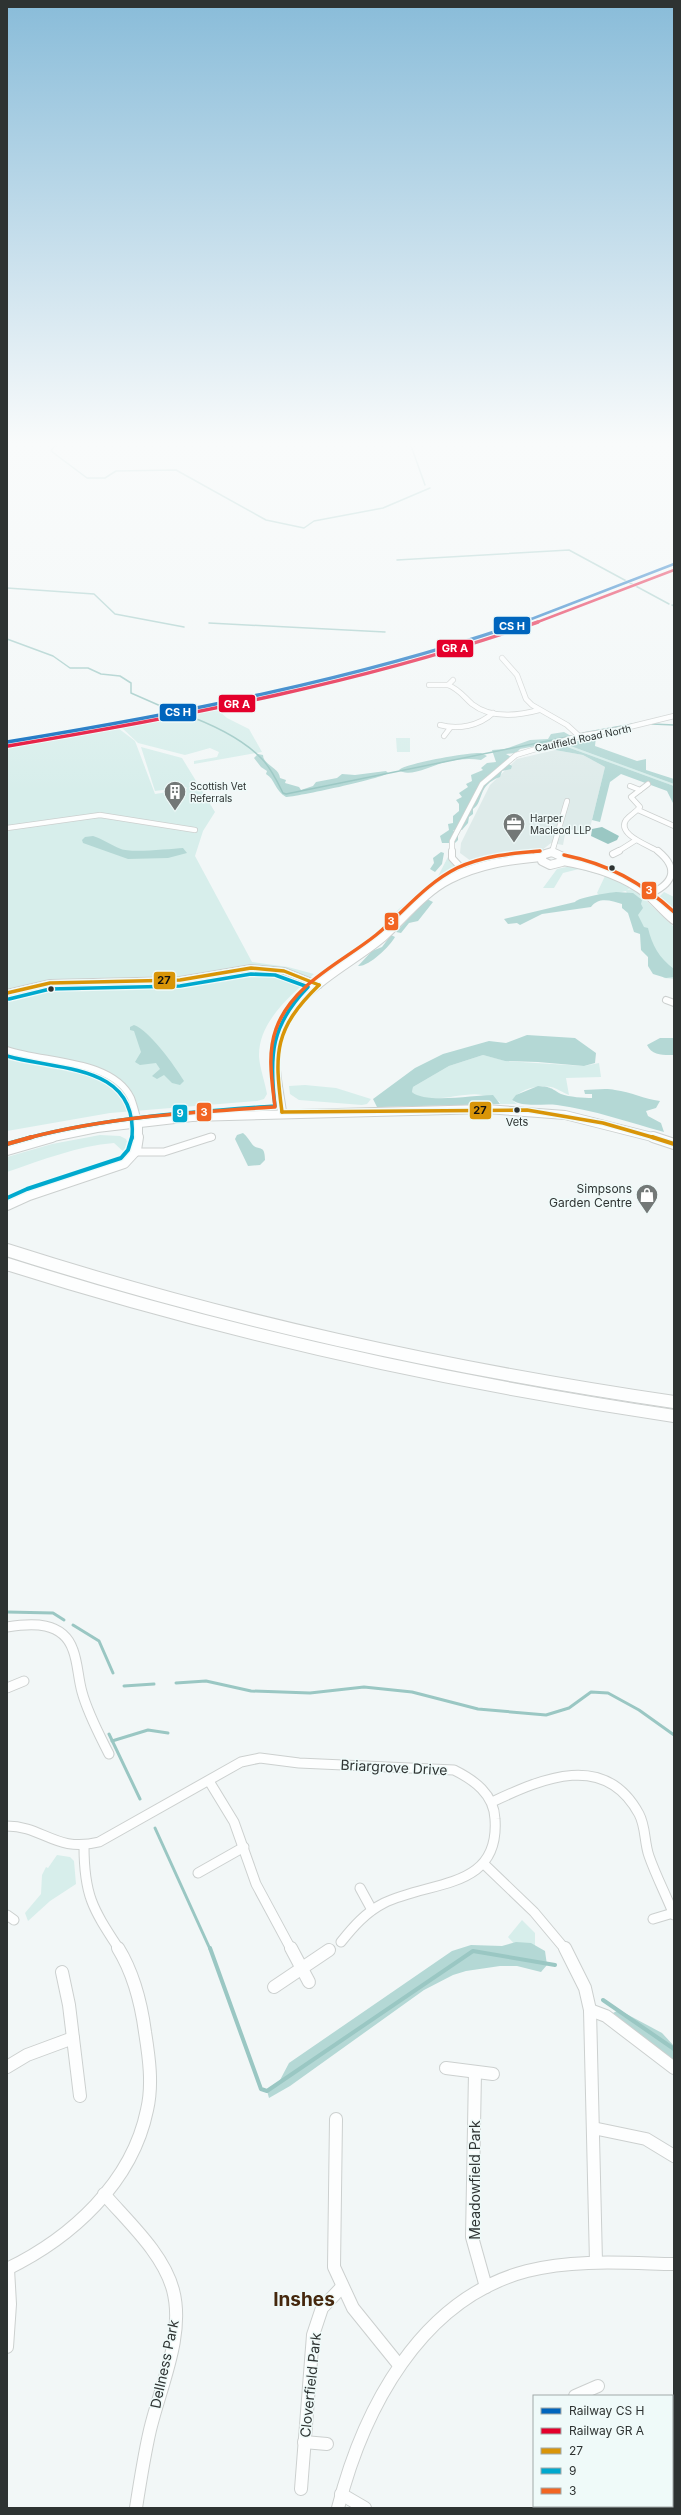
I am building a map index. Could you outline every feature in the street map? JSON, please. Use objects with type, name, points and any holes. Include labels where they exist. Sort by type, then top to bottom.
[{"type":"highway","points":[[7,1244],[32,1258]]},
{"type":"highway","points":[[7,1250],[207,1311],[368,1349],[517,1378],[674,1402]]},
{"type":"highway","points":[[7,1264],[107,1296],[188,1318],[376,1364],[512,1392],[674,1416]]},
{"type":"street","points":[[502,658],[517,675],[526,699],[539,710],[567,725],[579,736]]},
{"type":"street","points":[[448,685],[453,680]]},
{"type":"street","points":[[429,685],[448,685],[461,690],[475,706],[493,713],[519,714],[539,710]]},
{"type":"street","points":[[440,725],[450,728],[480,723],[493,713]]},
{"type":"street","name":"Caulfield Road North","points":[[464,871],[452,858],[450,848],[482,784],[516,754],[579,736],[617,730],[674,716]]},
{"type":"street","points":[[444,736],[450,728]]},
{"type":"street","points":[[647,895],[668,885],[672,878],[673,870],[667,858],[636,840],[624,830],[626,819],[638,810],[639,805],[631,798],[648,784]]},
{"type":"street","points":[[630,786],[640,790]]},
{"type":"street","points":[[552,852],[567,800]]},
{"type":"street","points":[[638,810],[674,827],[669,832]]},
{"type":"street","points":[[7,828],[104,815],[195,830]]},
{"type":"street","points":[[548,829],[559,830]]},
{"type":"street","points":[[612,854],[636,840]]},
{"type":"street","points":[[618,850],[626,853]]},
{"type":"street","points":[[282,1112],[277,1079],[279,1037],[287,1018],[297,1005],[319,985],[386,934],[436,887],[464,871],[502,860],[541,857],[552,852],[561,855],[563,861]]},
{"type":"street","points":[[667,858],[674,856]]},
{"type":"street","points":[[541,857],[544,863],[550,865],[560,864],[563,861],[603,869],[629,882],[647,895],[674,920]]},
{"type":"street","points":[[7,993],[56,982],[178,980],[243,968],[261,968],[286,971],[319,985]]},
{"type":"street","points":[[666,1000],[674,1003]]},
{"type":"street","points":[[7,1050],[37,1058],[76,1063],[104,1072],[126,1089],[134,1100],[139,1139],[136,1152],[131,1158],[116,1167],[29,1195],[7,1205]]},
{"type":"street","points":[[7,1150],[77,1131],[138,1122],[282,1112],[535,1111],[603,1123],[674,1144]]},
{"type":"street","points":[[136,1152],[148,1155],[158,1154],[212,1137]]},
{"type":"street","points":[[7,1627],[34,1624],[48,1626],[61,1630],[66,1636],[74,1651],[80,1686],[109,1754]]},
{"type":"street","points":[[7,1688],[24,1681]]},
{"type":"street","name":"Briargrove Drive","points":[[84,1846],[99,1842],[241,1762],[260,1758],[299,1763],[454,1770],[469,1777],[482,1788],[492,1802],[497,1832],[494,1848],[484,1864],[465,1878],[391,1900],[372,1910],[340,1942]]},
{"type":"street","points":[[492,1802],[542,1779],[560,1775],[579,1774],[609,1782],[633,1802],[641,1816],[650,1860],[674,1914],[653,1919]]},
{"type":"street","points":[[209,1781],[222,1805],[234,1822],[256,1884],[309,1982]]},
{"type":"street","points":[[7,1826],[22,1826],[55,1842],[84,1846],[85,1883],[90,1902],[119,1949],[132,1974],[140,2008],[150,2084],[147,2110],[140,2135],[104,2194],[81,2221],[59,2240],[8,2269],[10,2304],[7,2347]]},
{"type":"street","points":[[198,1873],[244,1847]]},
{"type":"street","points":[[484,1864],[558,1940],[582,1978],[589,2006],[596,2262]]},
{"type":"street","points":[[360,1888],[372,1910]]},
{"type":"street","points":[[274,1987],[329,1950]]},
{"type":"street","points":[[62,1972],[73,2038],[80,2096]]},
{"type":"street","points":[[589,2006],[606,2016],[674,2068]]},
{"type":"street","points":[[7,2067],[27,2054],[73,2038]]},
{"type":"street","points":[[446,2068],[493,2074]]},
{"type":"street","name":"Meadowfield Park","points":[[474,2072],[472,2237],[486,2287]]},
{"type":"street","points":[[336,2119],[334,2267],[340,2289],[351,2307],[399,2365]]},
{"type":"street","points":[[593,2128],[628,2132],[659,2145],[674,2156]]},
{"type":"street","name":"Dellness Park","points":[[104,2194],[155,2257],[173,2291],[175,2316],[172,2341],[149,2431],[136,2508]]},
{"type":"street","points":[[338,2508],[357,2444],[399,2365],[430,2332],[458,2306],[486,2287],[525,2271],[596,2262],[674,2264]]},
{"type":"street","name":"Cloverfield Park","points":[[301,2488],[313,2335],[322,2308],[340,2289]]},
{"type":"street","points":[[577,2395],[598,2386]]},
{"type":"street","points":[[304,2442],[328,2444]]},
{"type":"street","points":[[341,2494],[365,2508]]},
{"type":"shaded area","points":[[564,732],[571,736],[557,742],[520,749],[516,753],[506,754],[513,758],[507,763],[512,766],[511,769],[502,771],[500,777],[488,784],[484,789],[479,802],[473,809],[473,814],[469,817],[468,823],[462,830],[453,830],[458,834],[458,840],[455,843],[442,843],[440,836],[449,830],[448,824],[453,823],[453,816],[459,811],[459,804],[456,800],[462,797],[459,793],[468,787],[466,784],[472,781],[471,775],[483,770],[481,768],[487,763],[496,762],[492,750],[505,749],[530,740],[548,739],[551,734]]},
{"type":"shaded area","points":[[596,737],[595,746],[637,761],[646,759],[646,770],[674,779],[674,784],[565,744]]},
{"type":"shaded area","points":[[562,745],[674,786],[674,805],[667,791],[621,774],[610,782],[600,822],[592,820],[605,767],[583,755],[555,750]]},
{"type":"shaded area","points":[[555,750],[583,755],[605,767],[589,832],[566,829],[563,845],[551,843],[541,851],[529,855],[494,859],[475,864],[460,853],[461,843],[490,785],[517,759]]},
{"type":"shaded area","points":[[481,753],[487,756],[481,760],[453,760],[409,773],[399,770],[437,759],[464,754]]},
{"type":"shaded area","points":[[258,754],[263,755],[266,761],[277,771],[280,778],[286,780],[285,783],[299,787],[301,790],[313,786],[316,782],[337,778],[342,774],[355,775],[386,771],[388,773],[372,779],[339,787],[286,797],[280,792],[266,774],[267,771],[261,767],[254,758]]},
{"type":"shaded area","points":[[602,827],[619,836],[617,840],[608,844],[591,836],[592,829]]},
{"type":"shaded area","points":[[93,836],[126,850],[133,851],[183,848],[187,853],[168,858],[128,859],[83,843],[82,840],[85,837]]},
{"type":"shaded area","points":[[441,852],[444,853],[442,864],[435,872],[430,869],[434,863],[433,858]]},
{"type":"shaded area","points":[[616,892],[633,893],[642,900],[641,904],[643,908],[638,915],[644,927],[648,928],[660,956],[674,969],[674,977],[666,978],[653,974],[648,966],[648,957],[641,950],[640,934],[634,932],[628,913],[622,908],[622,904],[602,900],[598,901],[591,907],[542,914],[520,925],[517,923],[508,924],[504,919],[575,902],[588,897]]},
{"type":"shaded area","points":[[427,899],[433,902],[418,921],[409,923],[401,933],[396,932]]},
{"type":"shaded area","points":[[391,935],[395,937],[384,950],[373,960],[358,966],[372,951],[382,947]]},
{"type":"shaded area","points":[[134,1025],[147,1034],[168,1058],[184,1081],[180,1085],[172,1083],[164,1075],[157,1079],[152,1076],[160,1069],[156,1063],[140,1065],[135,1062],[141,1052],[134,1031],[130,1030],[130,1027]]},
{"type":"shaded area","points":[[527,1035],[575,1038],[596,1053],[595,1063],[584,1066],[505,1061],[483,1055],[449,1066],[413,1087],[412,1092],[418,1096],[428,1098],[493,1095],[500,1104],[377,1107],[373,1099],[415,1068],[443,1054],[489,1041],[506,1043]]},
{"type":"shaded area","points":[[660,1038],[674,1038],[674,1055],[659,1054],[649,1049],[647,1045]]},
{"type":"shaded area","points":[[538,1086],[549,1087],[561,1094],[576,1097],[592,1098],[592,1094],[585,1094],[584,1090],[608,1089],[660,1101],[656,1108],[646,1111],[648,1116],[661,1123],[664,1132],[584,1110],[557,1105],[528,1105],[512,1100],[516,1095]]},
{"type":"shaded area","points":[[243,1133],[254,1146],[264,1151],[265,1160],[260,1165],[248,1166],[235,1139],[237,1135]]},
{"type":"shaded area","points":[[516,1942],[531,1943],[545,1951],[547,1965],[541,1972],[517,1966],[500,1966],[466,1971],[453,1975],[424,1990],[290,2086],[269,2098],[267,2091],[279,2082],[289,2063],[452,1951],[471,1945],[502,1946]]},
{"type":"shaded area","points":[[619,2010],[662,2033],[674,2046],[674,2064],[613,2013]]},
{"type":"green space","points":[[214,707],[227,718],[249,729],[262,752],[194,764],[194,761],[217,757],[219,752],[210,748],[185,755],[138,743],[120,726]]},
{"type":"green space","points":[[118,728],[135,741],[155,794],[187,789],[186,787],[155,791],[141,747],[182,758],[215,812],[203,831],[195,856],[252,962],[288,967],[314,974],[286,1000],[270,1021],[264,1032],[260,1044],[259,1057],[267,1094],[264,1099],[257,1101],[110,1113],[7,1131],[7,744]]},
{"type":"green space","points":[[396,738],[410,738],[410,752],[397,752]]},
{"type":"green space","points":[[565,744],[674,784],[674,786],[562,745]]},
{"type":"green space","points":[[449,855],[458,872],[381,936],[319,977],[365,944],[399,909],[435,882]]},
{"type":"green space","points":[[571,866],[607,876],[630,888],[627,890],[632,889],[674,927],[674,979],[664,978],[659,972],[626,891],[601,897],[597,893],[605,876],[579,869],[563,873],[554,888],[543,888],[557,869]]},
{"type":"green space","points":[[664,892],[674,897],[674,915],[658,898]]},
{"type":"green space","points":[[483,1055],[506,1061],[584,1066],[599,1063],[601,1077],[566,1078],[569,1095],[556,1088],[546,1086],[530,1088],[515,1096],[512,1100],[517,1104],[500,1104],[500,1102],[489,1097],[474,1094],[446,1098],[427,1098],[412,1092],[413,1087],[449,1066]]},
{"type":"green space","points":[[305,1085],[336,1088],[371,1099],[367,1104],[362,1105],[299,1100],[290,1094],[289,1086]]},
{"type":"green space","points":[[100,1135],[120,1136],[126,1139],[130,1149],[124,1152],[114,1143],[87,1147],[60,1154],[7,1172],[7,1157],[52,1144]]},
{"type":"green space","points":[[57,1855],[70,1857],[74,1861],[76,1884],[50,1901],[28,1921],[25,1913],[41,1894],[42,1875],[46,1867],[48,1868]]},
{"type":"green space","points":[[522,1920],[535,1933],[535,1947],[518,1948],[508,1937]]},
{"type":"waterway","points":[[397,560],[442,557]]},
{"type":"waterway","points":[[583,557],[669,604]]},
{"type":"waterway","points":[[7,588],[94,594],[115,614],[184,627]]},
{"type":"waterway","points":[[209,623],[385,632]]},
{"type":"waterway","points":[[7,639],[53,656],[70,668],[88,668],[101,674],[120,676],[131,683],[131,693],[172,711]]},
{"type":"waterway","points":[[181,713],[203,721],[235,737],[254,751],[274,775],[283,793],[286,794],[572,736]]},
{"type":"waterway","points":[[583,733],[644,722]]},
{"type":"waterway","points":[[652,724],[674,725]]},
{"type":"waterway","points":[[7,1612],[53,1613],[64,1620]]},
{"type":"waterway","points":[[73,1625],[99,1641],[113,1673]]},
{"type":"waterway","points":[[176,1683],[206,1681],[251,1691],[310,1693],[364,1687],[412,1692],[478,1709],[546,1715],[569,1708],[591,1692],[608,1693],[639,1710],[674,1735]]},
{"type":"waterway","points":[[124,1686],[154,1684]]},
{"type":"waterway","points":[[112,1741],[148,1730],[168,1733]]},
{"type":"waterway","points":[[109,1734],[112,1741]]},
{"type":"waterway","points":[[112,1741],[140,1799]]},
{"type":"waterway","points":[[155,1828],[210,1949]]},
{"type":"waterway","points":[[210,1948],[261,2089],[267,2091],[473,1951],[555,1965]]},
{"type":"waterway","points":[[603,2000],[674,2049]]},
{"type":"transit line","points":[[7,742],[221,704],[327,681],[380,667],[524,622],[674,564]]},
{"type":"transit line","points":[[8,746],[178,716],[347,679],[513,631],[594,602],[674,570]]},
{"type":"transit line","name":"3","points":[[7,1144],[40,1135],[106,1122],[173,1114],[275,1107],[270,1061],[273,1039],[281,1018],[300,993],[324,972],[376,935],[415,898],[446,874],[468,864],[488,858],[540,851]]},
{"type":"transit line","name":"3","points":[[564,855],[597,863],[624,874],[649,890],[674,912]]},
{"type":"transit line","name":"27","points":[[7,993],[50,983],[180,980],[251,968],[284,971],[319,985]]},
{"type":"transit line","name":"9","points":[[7,1144],[40,1135],[106,1122],[173,1114],[275,1106],[272,1071],[274,1041],[278,1027],[285,1014],[295,1000],[308,987],[275,975],[251,974],[180,986],[50,989],[9,999]]},
{"type":"transit line","name":"27","points":[[282,1112],[278,1073],[280,1042],[292,1015],[319,985]]},
{"type":"transit line","name":"9","points":[[7,1056],[82,1072],[108,1081],[121,1092],[125,1100],[132,1127],[132,1142],[128,1150],[121,1158],[27,1189],[7,1198]]},
{"type":"transit line","name":"27","points":[[282,1112],[527,1110],[603,1123],[674,1144]]},
{"type":"place","name":"Scottish Vet Referrals","points":[[175,812]]},
{"type":"place","name":"Harper Macleod LLP","points":[[514,844]]},
{"type":"place","name":"Vets","points":[[517,1110]]},
{"type":"place","name":"Simpsons Garden Centre","points":[[647,1214]]},
{"type":"district","name":"Inshes","points":[[304,2299]]}]
